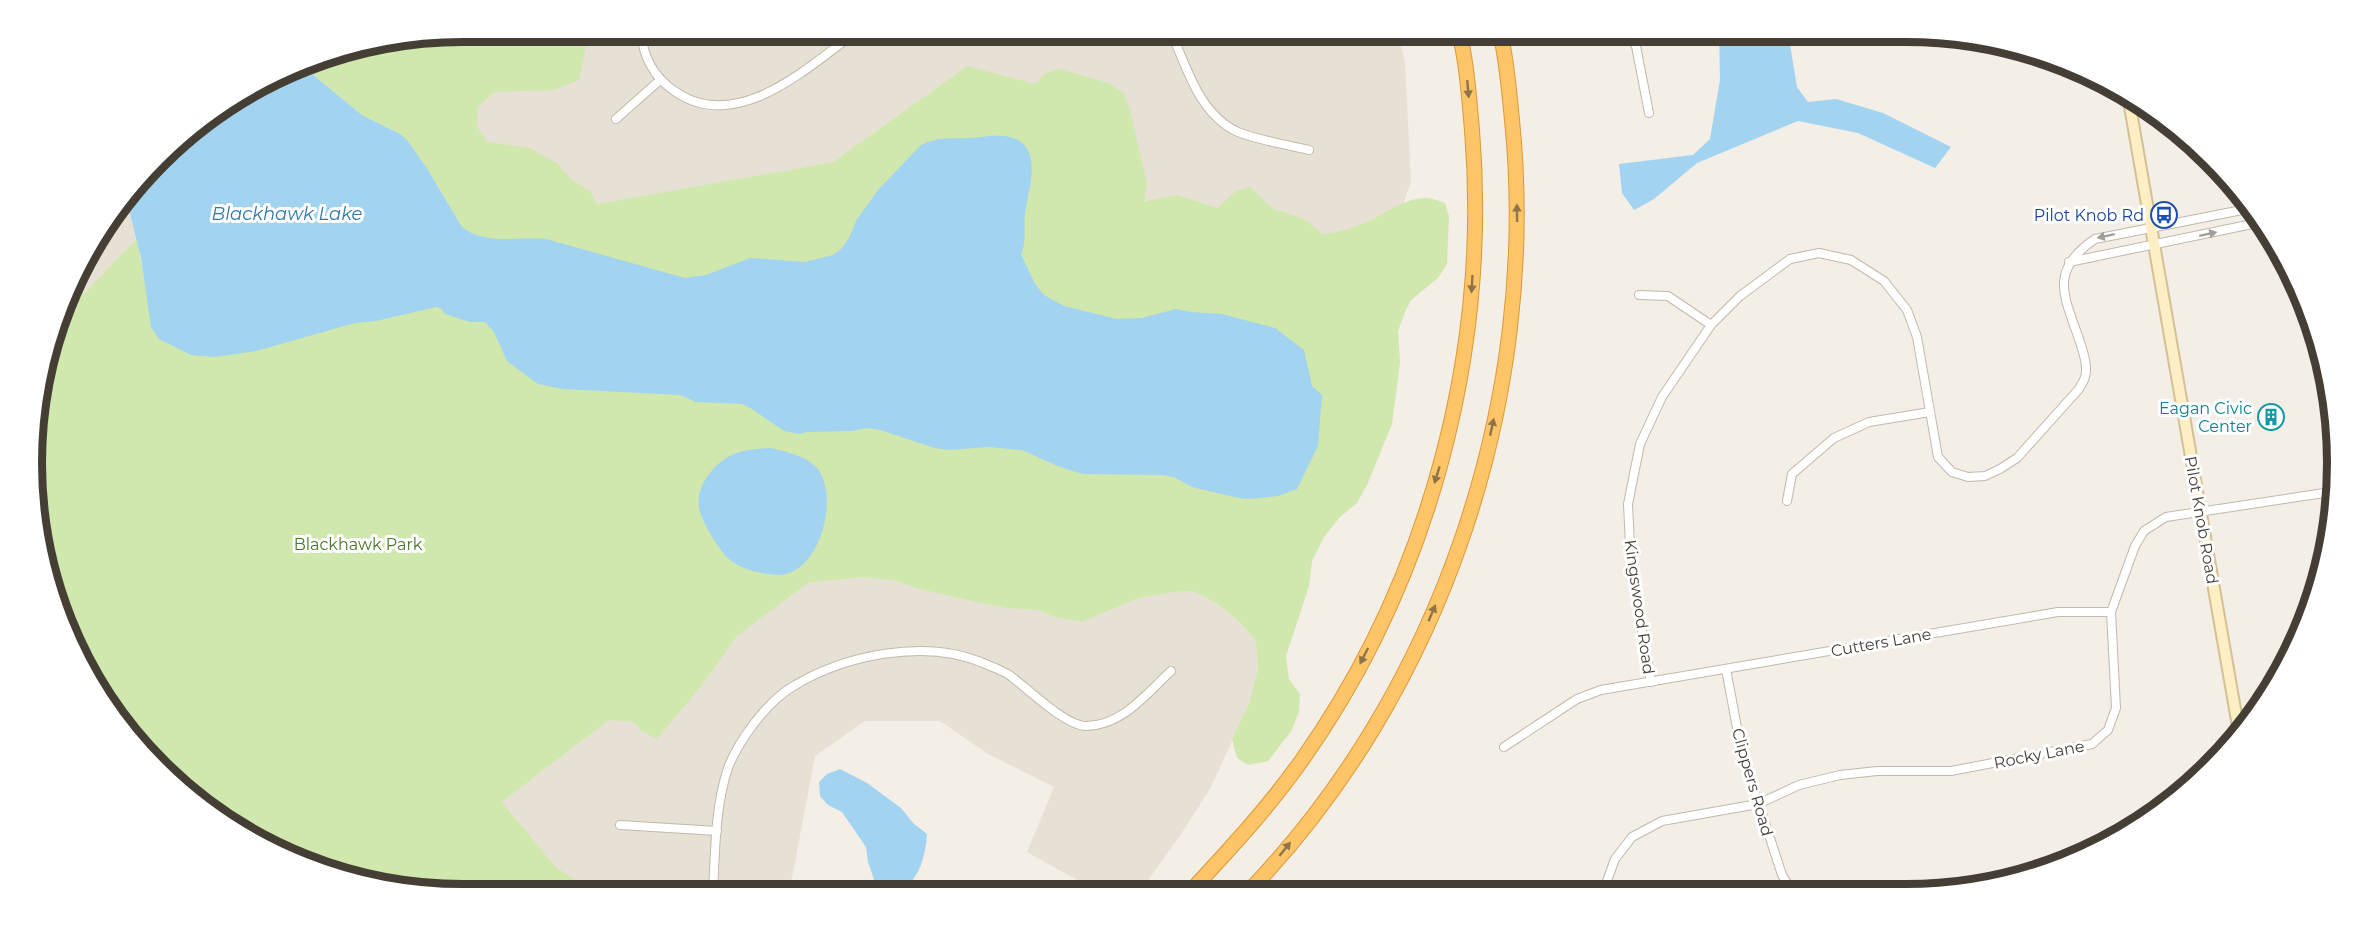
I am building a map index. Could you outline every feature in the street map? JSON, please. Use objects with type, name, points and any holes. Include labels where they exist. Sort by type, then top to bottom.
[{"type":"highway","points":[[1198,884],[1244,835],[1302,760],[1347,689],[1386,614],[1418,537],[1447,441],[1464,359],[1472,292],[1475,225],[1474,158],[1466,59],[1462,42]]},
{"type":"highway","points":[[1255,884],[1333,789],[1380,716],[1421,639],[1455,558],[1482,475],[1504,372],[1513,304],[1517,233],[1516,164],[1502,42]]},
{"type":"main road","name":"Pilot Knob Road","points":[[2130,107],[2237,722]]},
{"type":"street","points":[[642,42],[642,49],[660,80],[686,100],[723,107],[747,102],[787,83],[842,42]]},
{"type":"street","points":[[1176,42],[1204,105],[1220,121],[1239,132],[1310,150]]},
{"type":"street","points":[[1633,42],[1649,113]]},
{"type":"street","points":[[616,119],[660,80]]},
{"type":"street","points":[[2069,262],[2079,250],[2095,239],[2151,226],[2242,210]]},
{"type":"street","points":[[2069,262],[2252,224]]},
{"type":"street","name":"Kingswood Road","points":[[1651,682],[1631,566],[1628,504],[1640,444],[1662,397],[1711,326],[1740,296],[1790,259],[1819,253],[1851,260],[1884,281],[1907,310],[1917,337],[1938,457],[1952,472],[1968,477],[1985,476],[2017,458],[2079,389],[2085,377],[2085,361],[2064,290],[2064,275],[2069,262]]},
{"type":"street","points":[[1639,295],[1668,296],[1711,326]]},
{"type":"street","points":[[1787,501],[1792,474],[1834,438],[1869,422],[1930,412]]},
{"type":"street","name":"Rocky Lane","points":[[1606,884],[1615,859],[1632,837],[1662,821],[1758,804],[1799,785],[1840,775],[1877,771],[1952,771],[2092,744],[2108,730],[2116,708],[2111,612],[2135,546],[2144,531],[2166,516],[2326,493]]},
{"type":"street","name":"Cutters Lane","points":[[1504,747],[1577,699],[1601,690],[2058,612],[2111,612]]},
{"type":"street","points":[[714,884],[717,831],[729,768],[753,723],[790,688],[836,665],[902,651],[952,654],[980,662],[1006,674],[1052,709],[1080,726],[1107,724],[1125,713],[1171,671]]},
{"type":"street","name":"Clippers Road","points":[[1726,669],[1741,749],[1782,875],[1787,884]]},
{"type":"street","points":[[620,825],[717,831]]},
{"type":"shaded area","points":[[471,42],[1400,42],[1405,63],[1411,181],[1400,213],[1337,246],[1178,195],[1143,201],[967,66],[833,162],[593,205],[463,137],[478,107],[504,84]]},
{"type":"shaded area","points":[[129,207],[137,238],[84,294],[77,295],[98,252]]},
{"type":"shaded area","points":[[864,577],[896,581],[915,588],[980,603],[1005,608],[1038,610],[1054,617],[1082,622],[1139,598],[1193,591],[1219,605],[1242,624],[1256,642],[1258,669],[1249,704],[1211,787],[1145,884],[1084,884],[1027,852],[1054,787],[988,754],[940,721],[865,721],[815,756],[791,884],[581,884],[555,866],[502,802],[609,720],[634,722],[641,731],[705,681],[737,636],[808,583]]},
{"type":"green space","name":"Blackhawk Park","points":[[587,42],[579,80],[554,90],[495,92],[478,107],[477,127],[488,142],[530,148],[557,163],[572,180],[590,191],[597,204],[833,162],[967,66],[1035,84],[1044,74],[1059,69],[1109,83],[1124,94],[1130,110],[1147,184],[1144,201],[1178,195],[1218,208],[1236,191],[1250,187],[1273,209],[1302,218],[1323,234],[1355,227],[1412,200],[1428,198],[1445,203],[1449,216],[1447,264],[1438,278],[1411,300],[1398,331],[1400,362],[1392,424],[1367,485],[1357,503],[1340,517],[1324,537],[1312,561],[1309,586],[1286,656],[1289,679],[1300,694],[1299,711],[1292,730],[1268,761],[1248,765],[1237,758],[1232,739],[1249,704],[1258,669],[1256,642],[1242,624],[1219,605],[1193,591],[1139,598],[1082,622],[1054,617],[1038,610],[1005,608],[915,588],[896,581],[864,577],[808,583],[737,636],[705,681],[657,739],[641,731],[634,722],[609,720],[502,802],[555,866],[581,884],[435,883],[381,876],[354,870],[302,852],[252,828],[229,813],[185,780],[146,741],[98,674],[74,624],[56,572],[43,491],[43,435],[50,381],[64,328],[77,295],[84,294],[137,238],[145,283],[462,227],[428,170],[400,134],[362,115],[309,71],[354,56],[435,43]]},
{"type":"water","points":[[1719,42],[1790,42],[1797,87],[1808,102],[1836,99],[1883,113],[1951,147],[1935,168],[1858,133],[1798,121],[1697,163],[1654,199],[1634,210],[1622,193],[1619,164],[1693,155],[1710,139],[1720,80]]},
{"type":"water","name":"Blackhawk Lake","points":[[309,71],[362,115],[400,134],[407,140],[462,227],[471,233],[502,239],[546,239],[685,278],[706,275],[750,258],[805,262],[833,255],[849,238],[856,221],[878,190],[920,146],[944,139],[1010,137],[1021,142],[1028,149],[1031,159],[1031,181],[1021,254],[1035,284],[1044,295],[1064,306],[1117,319],[1142,318],[1176,309],[1222,314],[1275,328],[1304,350],[1312,386],[1322,395],[1318,446],[1297,489],[1278,496],[1250,499],[1192,487],[1174,477],[1162,475],[1083,474],[1060,467],[1022,450],[988,447],[949,450],[867,428],[799,434],[784,431],[742,404],[696,402],[680,395],[563,389],[538,384],[507,361],[494,332],[485,322],[470,322],[445,314],[441,308],[436,307],[376,321],[355,323],[256,351],[215,357],[191,355],[159,339],[151,327],[141,258],[129,208],[146,185],[185,146],[229,113],[252,98]]},
{"type":"water","points":[[770,448],[795,455],[812,463],[823,480],[827,495],[826,513],[816,547],[795,571],[781,575],[754,571],[729,559],[711,535],[699,508],[703,483],[720,463],[738,452]]},
{"type":"water","points":[[840,769],[867,783],[901,808],[914,824],[927,834],[922,862],[909,884],[876,884],[868,862],[866,847],[842,812],[828,805],[820,796],[819,782],[827,774]]},
{"type":"place","name":"Pilot Knob Rd","points":[[2164,215]]},
{"type":"place","name":"Eagan Civic Center","points":[[2271,417]]}]
